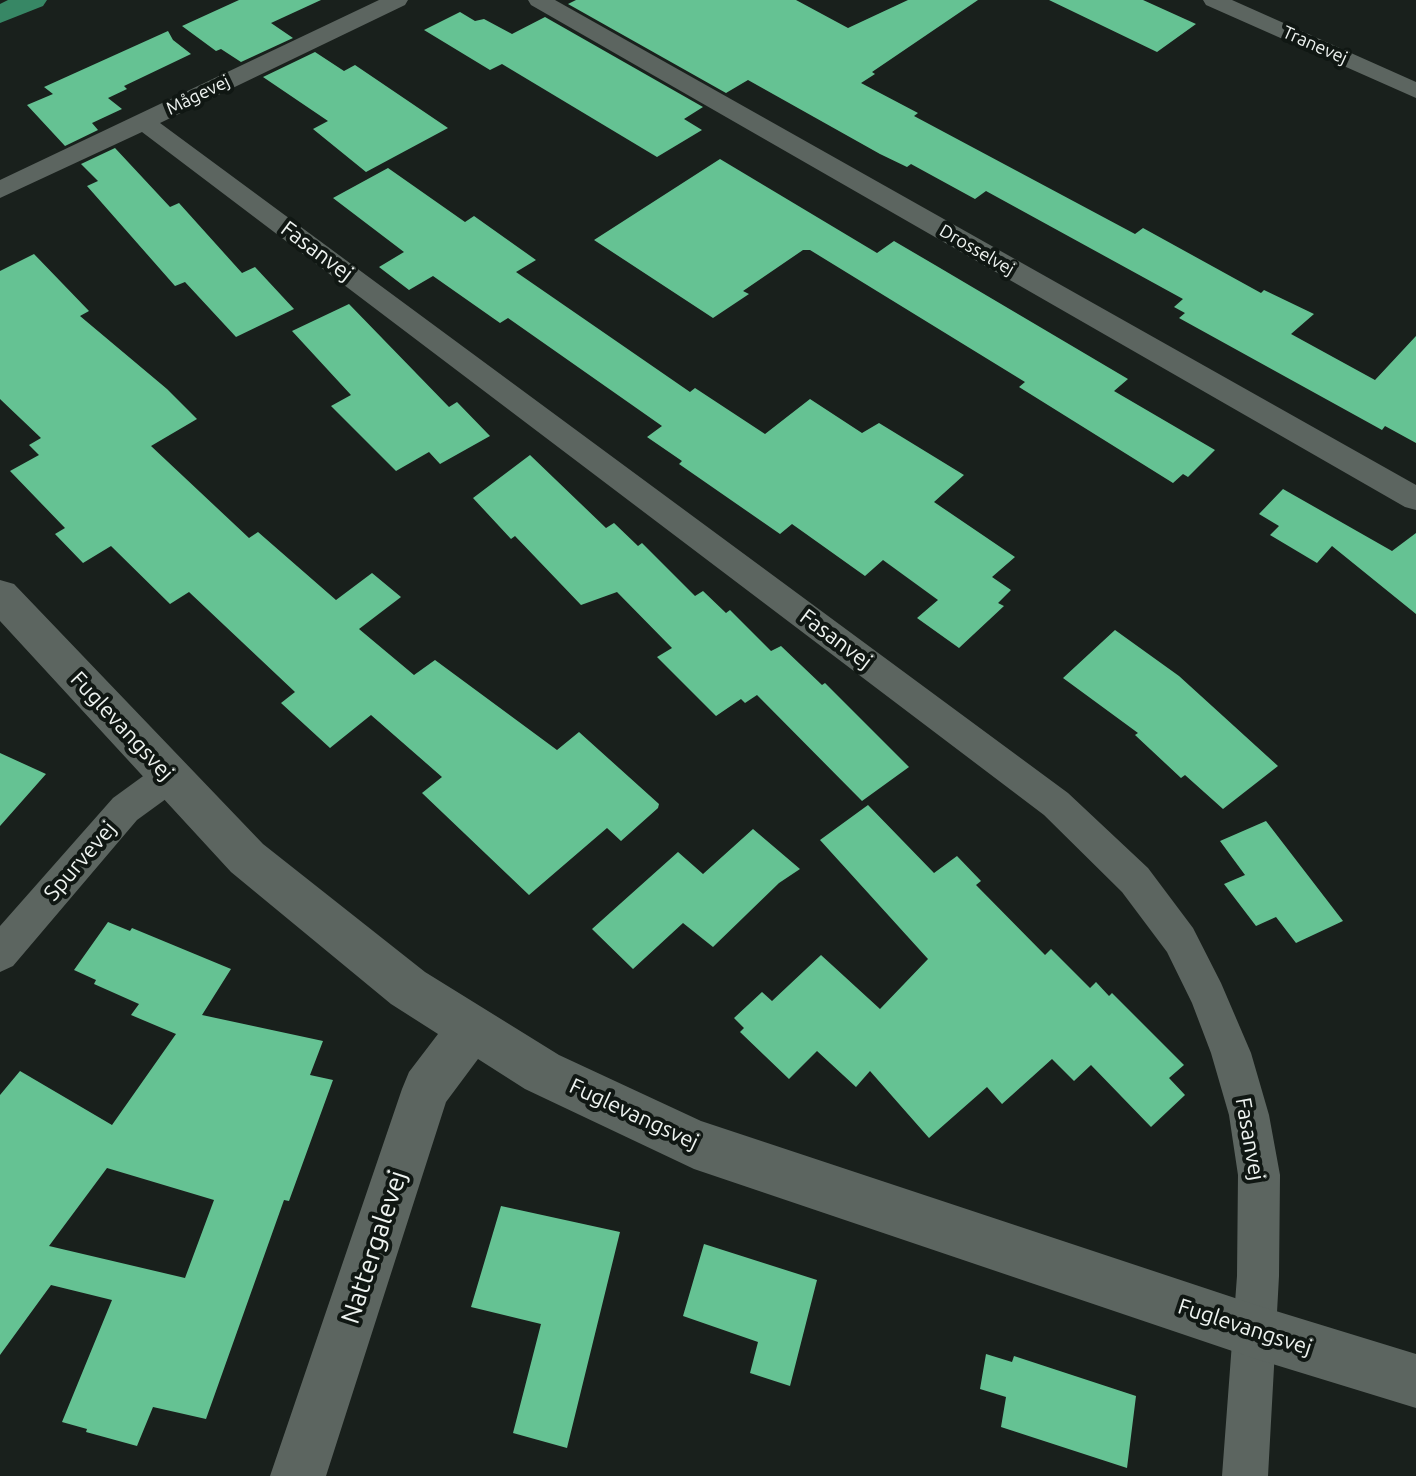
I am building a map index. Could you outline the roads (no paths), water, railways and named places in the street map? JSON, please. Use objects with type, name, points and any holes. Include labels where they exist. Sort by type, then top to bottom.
[{"type":"main road","points":[[0,14],[33,0]]},
{"type":"street","name":"Mågevej","points":[[0,190],[397,0]]},
{"type":"street","name":"Drosselvej","points":[[539,0],[1416,499]]},
{"type":"street","name":"Tranevej","points":[[1214,0],[1416,91]]},
{"type":"street","name":"Fasanvej","points":[[143,121],[1056,804],[1135,880],[1180,940],[1208,996],[1231,1053],[1249,1115],[1259,1175],[1258,1276],[1245,1476]]},
{"type":"street","name":"Fuglevangsvej","points":[[0,595],[247,858],[408,988],[542,1072],[694,1144],[1253,1331],[1416,1381]]},
{"type":"street","name":"Spurvevej","points":[[0,954],[125,809],[169,777]]},
{"type":"street","name":"Nattergalevej","points":[[298,1476],[426,1089],[471,1029]]}]
